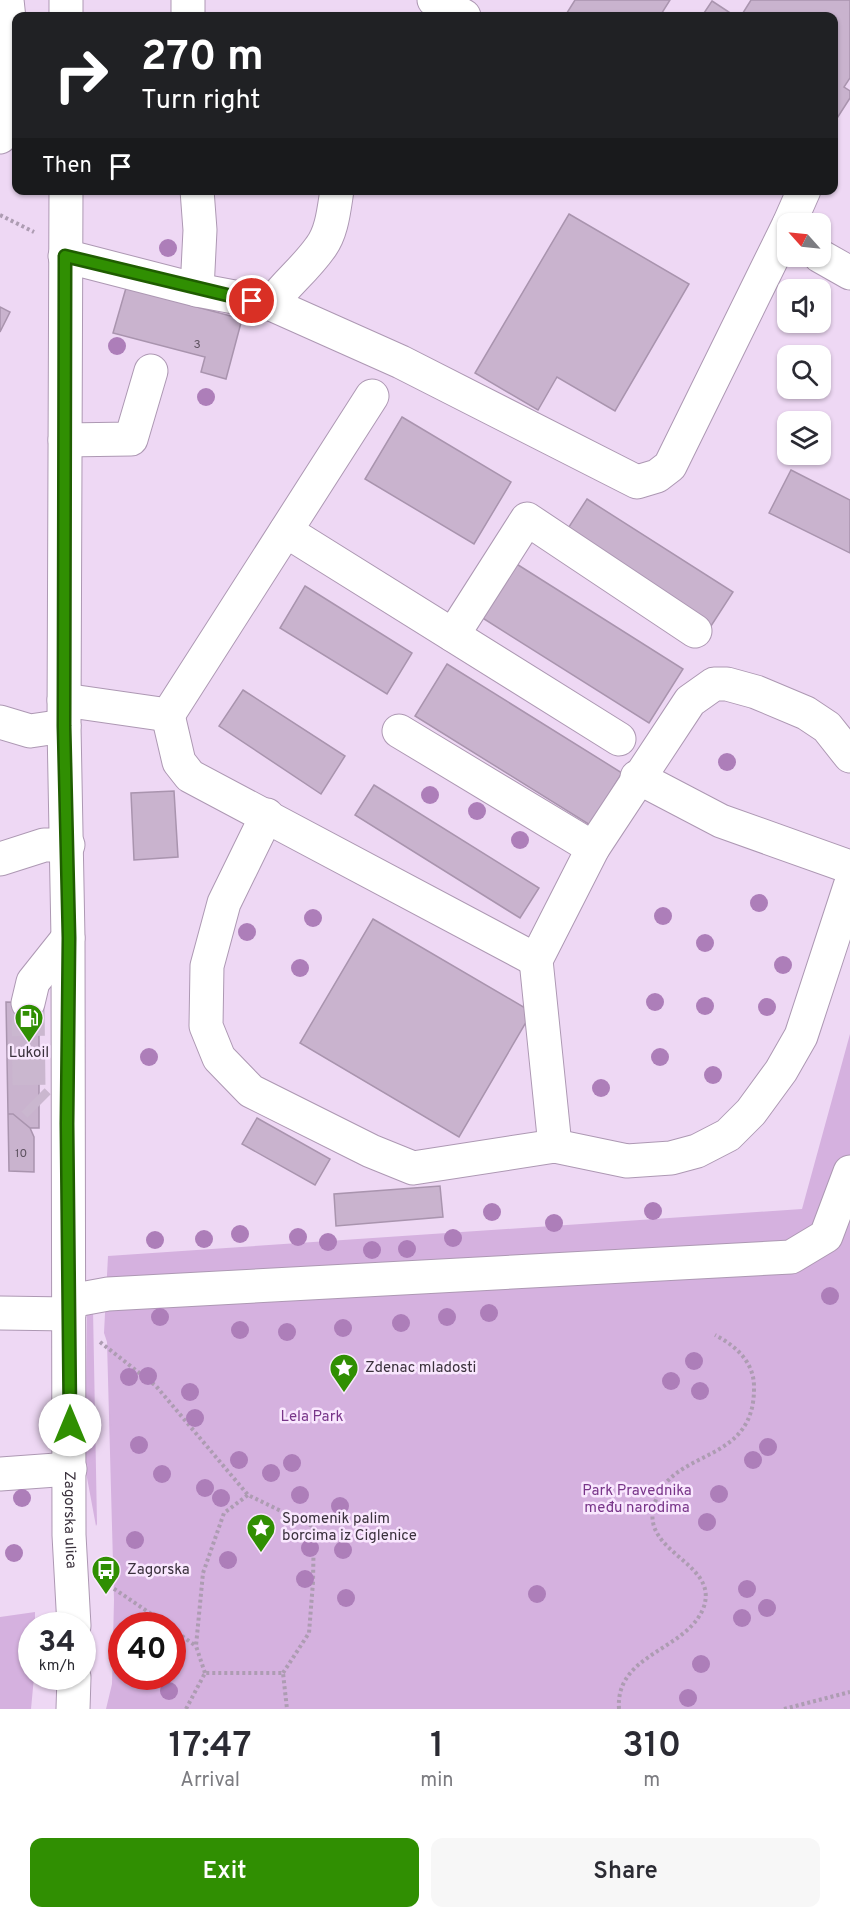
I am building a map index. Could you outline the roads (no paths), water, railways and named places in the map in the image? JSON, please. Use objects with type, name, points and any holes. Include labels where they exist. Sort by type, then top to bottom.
[{"type":"street","points":[[0,137],[5,82],[12,47],[7,0]]},
{"type":"street","points":[[434,0],[456,12]]},
{"type":"street","name":"Zagorska ulica","points":[[65,195],[54,246],[65,440],[64,713],[69,938],[67,1124],[69,1535],[73,1612]]},
{"type":"street","points":[[197,290],[201,230],[198,195]]},
{"type":"street","points":[[271,304],[288,281],[321,247],[331,224],[337,195]]},
{"type":"street","points":[[794,213],[802,195]]},
{"type":"street","points":[[54,246],[197,290],[271,304],[401,362],[637,482],[657,476],[670,466],[777,250]]},
{"type":"street","points":[[831,262],[850,273]]},
{"type":"street","points":[[65,440],[131,439],[151,370]]},
{"type":"street","points":[[372,396],[168,715],[179,762],[190,776],[267,814],[327,850],[536,960]]},
{"type":"street","points":[[453,635],[527,519],[695,631]]},
{"type":"street","points":[[286,531],[619,739]]},
{"type":"street","points":[[555,1146],[536,960],[593,848],[638,777],[690,702],[714,684],[727,684],[756,692],[806,713],[827,727],[850,756]]},
{"type":"street","points":[[0,722],[30,731],[64,713],[168,715]]},
{"type":"street","points":[[399,731],[593,848]]},
{"type":"street","points":[[638,777],[721,821],[850,867]]},
{"type":"street","points":[[267,814],[224,903],[207,966],[206,1026],[219,1058],[251,1091],[370,1151],[413,1168],[555,1146],[627,1161],[660,1159],[697,1151],[728,1135],[751,1112],[781,1071],[801,1036],[850,885]]},
{"type":"street","points":[[0,859],[44,844],[68,846]]},
{"type":"street","points":[[28,1002],[33,982],[69,938]]},
{"type":"street","points":[[39,1106],[67,1124]]},
{"type":"street","points":[[0,1313],[69,1307],[108,1294],[791,1257],[826,1236],[850,1172]]},
{"type":"street","points":[[0,1474],[70,1469]]},
{"type":"street","points":[[73,1709],[74,1690]]},
{"type":"tunnel","points":[[28,1003],[29,1089],[31,1098],[39,1106]]},
{"type":"place","name":"Lukoil","points":[[29,1044]]},
{"type":"place","name":"Zdenac mladosti","points":[[344,1394]]},
{"type":"place","name":"Spomenik palim borcima iz Ciglenice","points":[[261,1554]]},
{"type":"place","name":"Zagorska","points":[[106,1596]]},
{"type":"park label","name":"Lela Park","points":[[312,1417]]},
{"type":"park label","name":"Park Pravednika među narodima","points":[[637,1500]]}]
